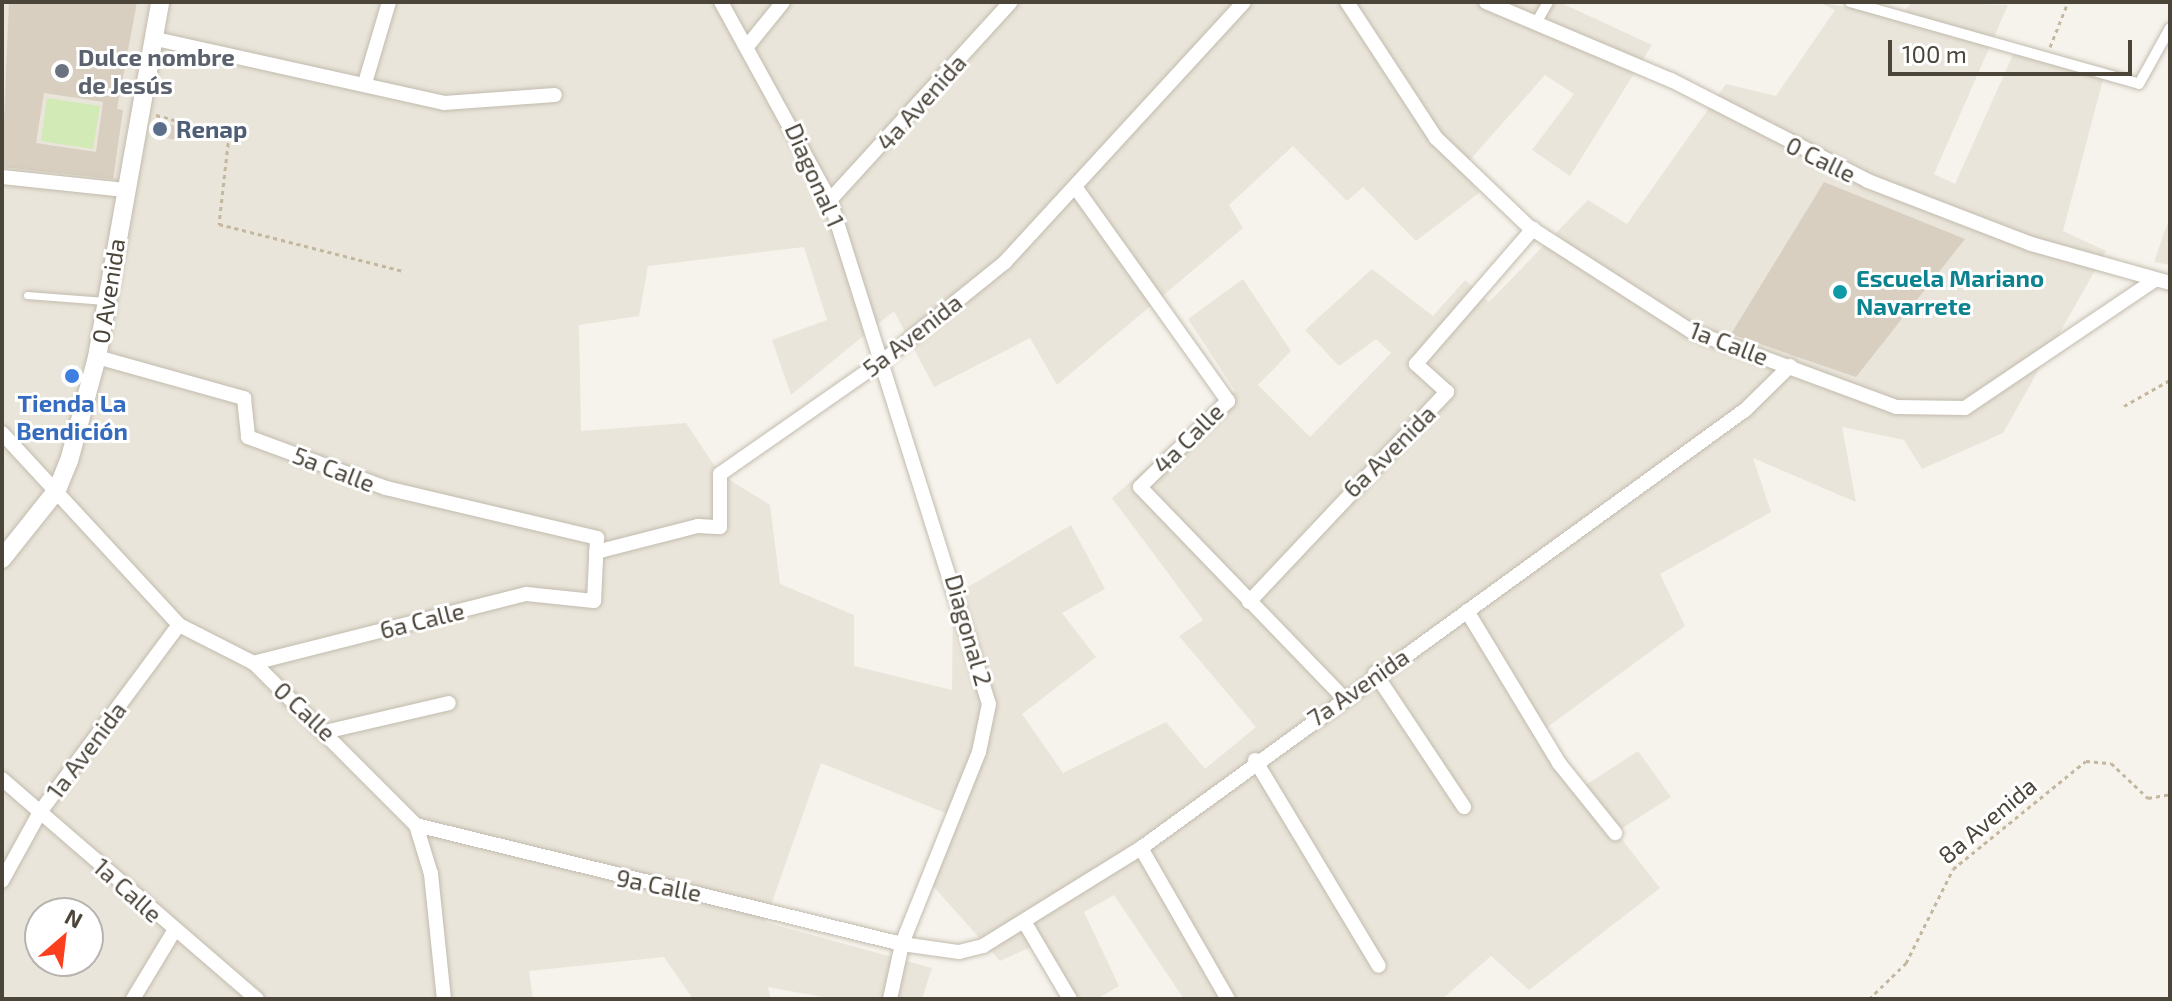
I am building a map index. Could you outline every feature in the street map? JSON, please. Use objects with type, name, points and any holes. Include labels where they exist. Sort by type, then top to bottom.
[{"type":"street","name":"0 Avenida","points":[[2,559],[57,490],[97,357],[125,190],[156,39],[160,2]]},
{"type":"street","points":[[365,83],[389,2]]},
{"type":"street","name":"Diagonal 1","points":[[721,2],[749,44],[830,200],[885,359]]},
{"type":"street","points":[[749,44],[783,2]]},
{"type":"street","name":"4a Avenida","points":[[830,200],[1011,2]]},
{"type":"street","name":"5a Avenida","points":[[596,552],[698,526],[720,527],[720,474],[885,359],[1005,262],[1244,2]]},
{"type":"street","name":"1a Calle","points":[[1347,2],[1436,138],[1533,229],[1691,331],[1896,407],[1965,408],[2162,282]]},
{"type":"street","name":"0 Calle","points":[[1486,2],[1671,80],[1868,181],[2031,244],[2162,282]]},
{"type":"street","points":[[1536,23],[1548,2]]},
{"type":"street","points":[[1850,2],[2139,84],[2170,28]]},
{"type":"street","points":[[156,39],[459,104],[555,95]]},
{"type":"street","points":[[2,177],[125,190]]},
{"type":"street","name":"4a Calle","points":[[1076,188],[1228,401],[1140,487],[1343,697]]},
{"type":"street","name":"6a Avenida","points":[[1249,602],[1447,392],[1416,364],[1533,229]]},
{"type":"street","name":"5a Calle","points":[[97,357],[244,398],[248,437],[442,504],[593,534],[596,552]]},
{"type":"street","name":"Diagonal 2","points":[[885,359],[989,704],[979,752],[902,944],[890,999]]},
{"type":"street","name":"7a Avenida","points":[[902,944],[959,952],[1025,923],[1141,848],[1255,760],[1745,410],[1790,366]]},
{"type":"street","points":[[2,433],[57,490]]},
{"type":"street","name":"0 Calle","points":[[57,490],[179,625],[254,663],[329,731],[416,825],[431,874],[444,999]]},
{"type":"street","name":"6a Calle","points":[[254,663],[526,594],[591,602],[596,552]]},
{"type":"street","points":[[1467,611],[1559,763],[1615,833]]},
{"type":"street","name":"1a Avenida","points":[[2,881],[40,812],[179,625]]},
{"type":"street","points":[[1375,673],[1464,807]]},
{"type":"street","points":[[329,731],[449,703]]},
{"type":"street","points":[[1255,760],[1379,966]]},
{"type":"street","name":"1a Calle","points":[[2,779],[174,931],[257,999]]},
{"type":"street","name":"9a Calle","points":[[416,825],[902,944]]},
{"type":"street","points":[[1141,848],[1228,999]]},
{"type":"street","points":[[1025,923],[1070,999]]},
{"type":"street","points":[[133,999],[174,931]]},
{"type":"lane","points":[[27,295],[107,302]]},
{"type":"path","points":[[2046,58],[2068,2]]},
{"type":"path","points":[[140,111],[229,135],[219,224],[404,271]]},
{"type":"path","points":[[2124,406],[2170,380]]},
{"type":"path","name":"8a Avenida","points":[[1869,999],[1906,963],[1953,869],[2086,761],[2111,763],[2148,798],[2170,794]]},
{"type":"shaded area","points":[[2,2],[1559,2],[1652,45],[1570,176],[1532,150],[1574,94],[1545,75],[1462,169],[1479,193],[1416,241],[1363,187],[1347,201],[1293,146],[1229,205],[1243,228],[1057,385],[1030,338],[934,387],[894,311],[791,395],[772,340],[827,320],[804,247],[648,266],[639,316],[579,325],[581,431],[686,423],[720,474],[770,505],[780,584],[854,615],[854,666],[952,690],[953,596],[1071,525],[1105,589],[1062,613],[1096,657],[1022,714],[1063,773],[1166,722],[1205,769],[1256,727],[1179,636],[1203,620],[1112,498],[1235,391],[1188,319],[1243,279],[1291,351],[1258,385],[1310,437],[1391,353],[1376,339],[1339,366],[1305,330],[1372,269],[1433,316],[1465,280],[1489,302],[1588,200],[1627,224],[1726,84],[1776,96],[1835,10],[1818,2],[1900,17],[1912,2],[2008,5],[1934,174],[1955,184],[2017,46],[2104,76],[2063,231],[2106,251],[2003,433],[1922,469],[1904,440],[1842,427],[1856,502],[1753,458],[1771,512],[1660,574],[1685,626],[1542,731],[1578,790],[1638,751],[1671,797],[1616,832],[1660,888],[1529,990],[1491,956],[1442,999],[1184,999],[1114,895],[1084,912],[1119,986],[1097,999],[1079,999],[1035,945],[1000,961],[924,876],[948,814],[821,763],[765,922],[932,968],[922,999],[834,999],[768,987],[771,999],[693,999],[664,957],[529,971],[533,999],[2,999]]},
{"type":"shaded area","points":[[2170,218],[2170,265],[2154,262]]},
{"type":"green space","points":[[47,98],[100,106],[93,149],[41,141]]},
{"type":"building","points":[[9,2],[137,2],[117,109],[123,110],[113,179],[2,167]],"holes":[[[44,93],[103,102],[96,152],[36,143]]]},
{"type":"building","points":[[155,121],[178,126],[176,140],[152,135]]},
{"type":"building","name":"Escuela Mariano Navarrete","points":[[1824,182],[1965,239],[1856,377],[1731,334]]},
{"type":"place","name":"Dulce nombre de Jesús","points":[[62,71]]},
{"type":"place","name":"Renap","points":[[160,129]]},
{"type":"place","name":"Escuela Mariano Navarrete","points":[[1840,292]]},
{"type":"place","name":"Tienda La Bendición","points":[[72,376]]}]
